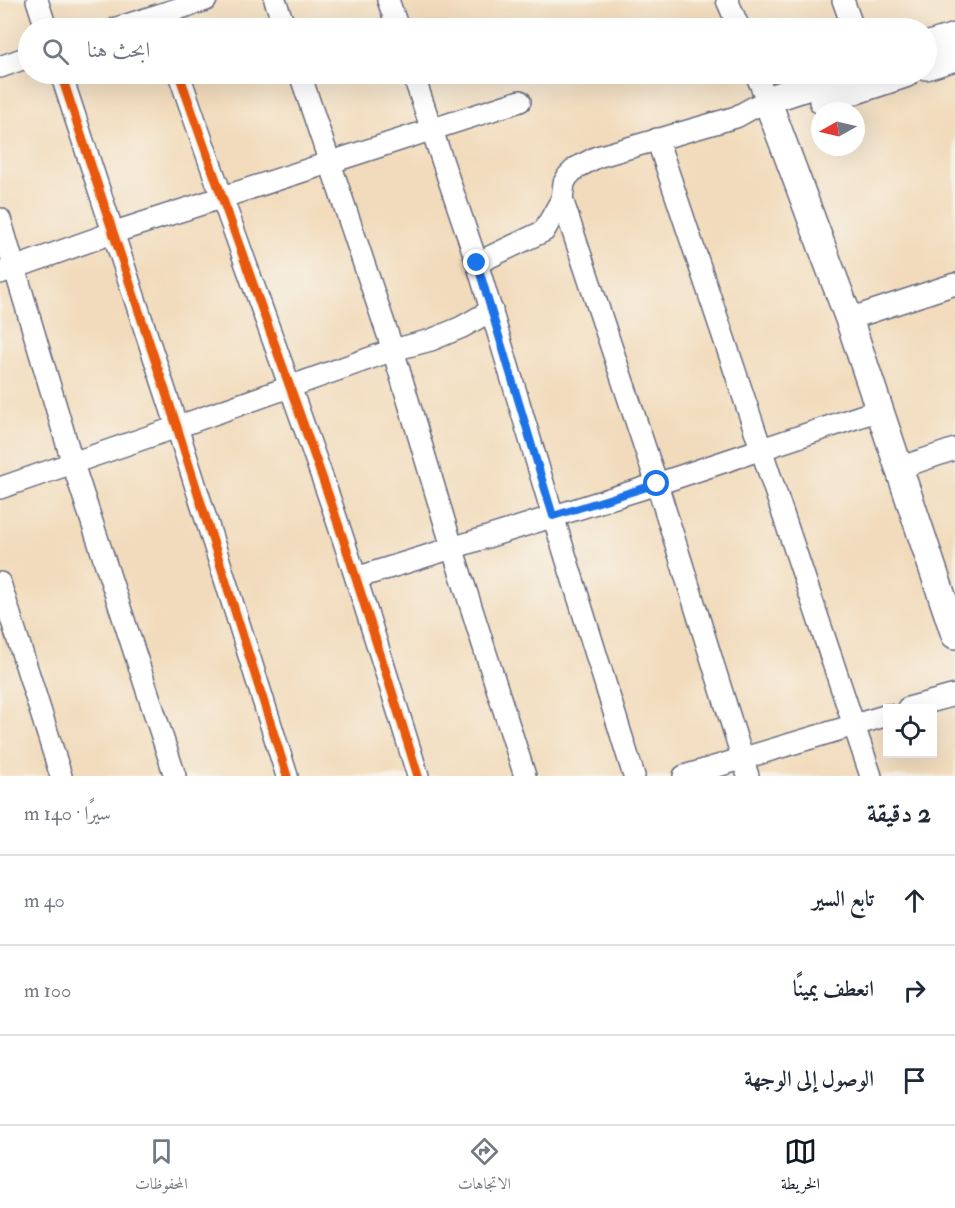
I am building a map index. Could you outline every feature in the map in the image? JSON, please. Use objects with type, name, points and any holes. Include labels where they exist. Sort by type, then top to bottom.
[{"type":"street","points":[[37,0],[43,18]]},
{"type":"street","points":[[160,15],[206,0]]},
{"type":"street","points":[[275,0],[281,18]]},
{"type":"street","points":[[388,0],[394,18]]},
{"type":"street","points":[[727,0],[734,18]]},
{"type":"street","points":[[843,0],[849,18]]},
{"type":"street","points":[[937,43],[955,37]]},
{"type":"street","points":[[937,63],[955,57]]},
{"type":"street","points":[[0,67],[18,61]]},
{"type":"street","points":[[64,84],[177,427],[287,776]]},
{"type":"street","points":[[182,84],[356,578],[418,776]]},
{"type":"street","points":[[303,84],[393,350],[452,547],[525,776]]},
{"type":"street","points":[[417,84],[492,310],[634,776]]},
{"type":"street","points":[[760,84],[849,318],[953,621]]},
{"type":"street","points":[[770,109],[824,84]]},
{"type":"street","points":[[477,263],[544,231],[562,199],[564,183],[576,168],[597,157],[736,117],[866,84]]},
{"type":"street","points":[[8,271],[112,233],[520,101]]},
{"type":"street","points":[[657,139],[871,776]]},
{"type":"street","points":[[562,199],[657,484],[745,767]]},
{"type":"street","points":[[0,219],[8,271],[175,776]]},
{"type":"street","points":[[849,318],[955,284]]},
{"type":"street","points":[[0,488],[393,350],[442,336],[492,310]]},
{"type":"street","points":[[356,578],[657,484],[879,410]]},
{"type":"street","points":[[899,468],[955,449]]},
{"type":"street","points":[[0,584],[60,776]]},
{"type":"street","points":[[923,704],[955,695]]},
{"type":"street","points":[[684,776],[745,767],[855,724],[883,716]]},
{"type":"cycle path","points":[[64,84],[177,427],[287,776]]},
{"type":"cycle path","points":[[183,84],[328,494],[418,776]]},
{"type":"route","points":[[477,263],[553,516],[657,484]]}]
